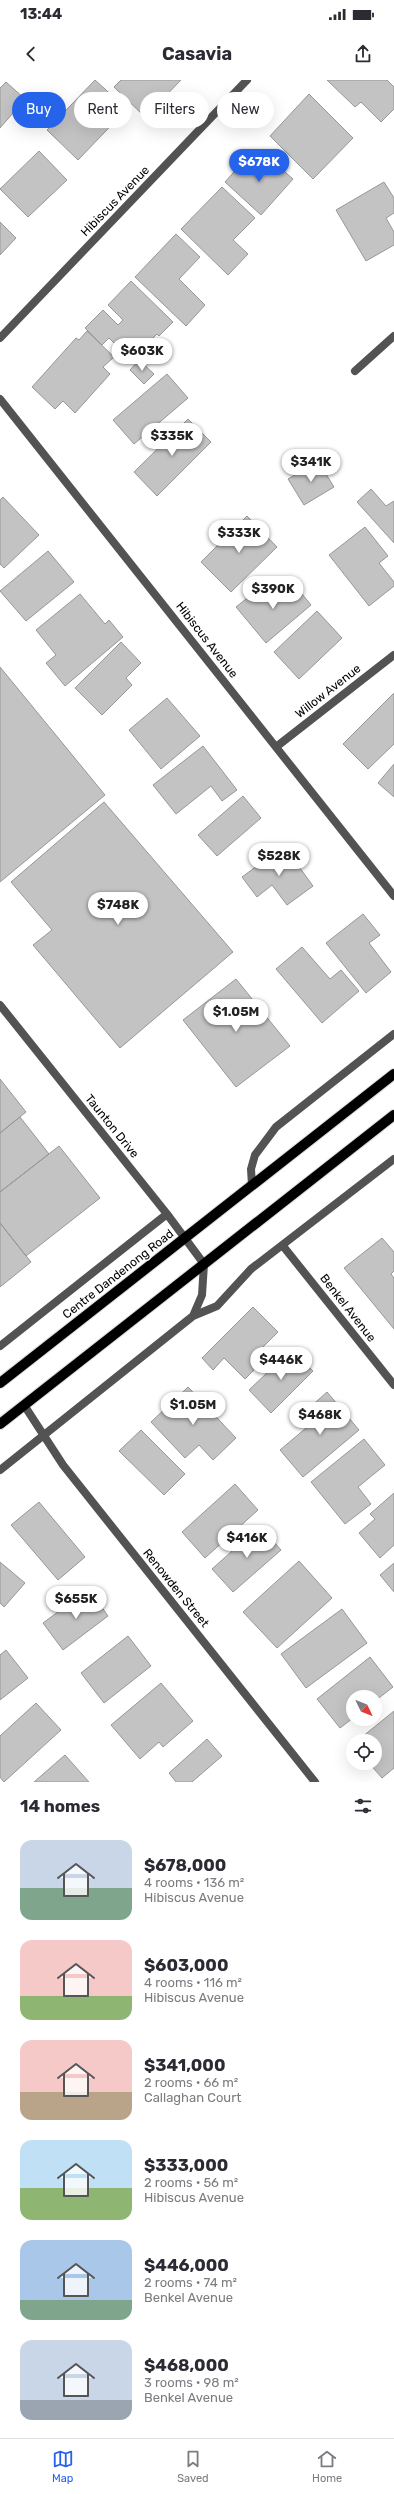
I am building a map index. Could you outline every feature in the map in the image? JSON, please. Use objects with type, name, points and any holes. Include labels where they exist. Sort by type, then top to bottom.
[{"type":"main road","name":"Centre Dandenong Road","points":[[0,1383],[394,1074]]},
{"type":"main road","points":[[0,1424],[394,1115]]},
{"type":"street","name":"Hibiscus Avenue","points":[[0,338],[247,80]]},
{"type":"street","points":[[355,371],[394,336]]},
{"type":"street","name":"Hibiscus Avenue","points":[[0,399],[394,896]]},
{"type":"street","name":"Willow Avenue","points":[[276,747],[394,655]]},
{"type":"street","name":"Taunton Drive","points":[[0,1005],[167,1214],[204,1264]]},
{"type":"street","points":[[252,1185],[251,1169],[255,1156],[276,1127],[394,1034]]},
{"type":"street","points":[[0,1470],[193,1316],[217,1306],[251,1269],[283,1246],[394,1159]]},
{"type":"street","name":"Centre Dandenong Road","points":[[0,1346],[167,1214]]},
{"type":"street","name":"Benkel Avenue","points":[[283,1246],[394,1385]]},
{"type":"street","points":[[193,1316],[202,1295],[204,1264]]},
{"type":"street","name":"Renowden Street","points":[[24,1405],[43,1437],[63,1466],[315,1782]]},
{"type":"building","points":[[95,80],[108,92],[83,92]]},
{"type":"building","points":[[121,80],[181,80],[169,92],[140,92],[140,112],[132,104],[132,92],[119,92],[114,87]]},
{"type":"building","points":[[327,80],[387,80],[394,87],[394,109],[381,122],[361,102],[355,107]]},
{"type":"building","points":[[6,82],[17,92],[12,92],[12,114],[0,128],[0,88]]},
{"type":"building","points":[[309,94],[353,138],[313,179],[270,136]]},
{"type":"building","points":[[74,102],[74,128],[109,128],[78,160],[47,130],[49,128],[66,128],[66,110]]},
{"type":"building","points":[[39,151],[67,180],[28,217],[0,189]]},
{"type":"building","points":[[249,155],[262,168],[270,159],[293,179],[261,215],[225,182]]},
{"type":"building","points":[[384,182],[394,198],[394,213],[386,218],[394,232],[394,245],[366,261],[336,210]]},
{"type":"building","points":[[222,187],[255,218],[233,240],[248,254],[228,275],[181,229]]},
{"type":"building","points":[[0,222],[16,238],[0,255]]},
{"type":"building","points":[[176,234],[200,257],[179,279],[205,305],[186,326],[135,277]]},
{"type":"building","points":[[131,281],[173,322],[159,336],[157,334],[131,360],[109,338],[102,345],[85,328],[103,310],[118,325],[123,320],[108,305]]},
{"type":"building","points":[[87,331],[114,357],[103,367],[110,374],[75,413],[63,401],[55,409],[32,387],[76,338],[79,340]]},
{"type":"building","points":[[139,360],[154,374],[144,384],[130,370]]},
{"type":"building","points":[[167,374],[188,398],[134,444],[113,420]]},
{"type":"building","points":[[188,419],[211,442],[157,496],[134,472]]},
{"type":"building","points":[[318,461],[334,487],[304,505],[288,479]]},
{"type":"building","points":[[371,489],[386,506],[394,501],[394,543],[357,502]]},
{"type":"building","points":[[3,497],[39,535],[4,568],[0,564],[0,500]]},
{"type":"building","points":[[247,516],[277,547],[231,592],[201,562]]},
{"type":"building","points":[[365,527],[388,556],[379,563],[394,582],[394,586],[369,606],[329,555]]},
{"type":"building","points":[[48,551],[74,582],[26,621],[0,591]]},
{"type":"building","points":[[293,583],[311,605],[266,643],[236,607],[251,595],[255,599],[270,586],[279,595]]},
{"type":"building","points":[[80,594],[105,624],[109,620],[123,637],[65,686],[46,663],[56,655],[36,630]]},
{"type":"building","points":[[317,611],[342,638],[299,679],[274,652]]},
{"type":"building","points":[[121,642],[141,663],[126,678],[132,685],[102,715],[75,688]]},
{"type":"building","points":[[0,667],[105,795],[0,882]]},
{"type":"building","points":[[394,693],[394,744],[368,769],[343,744]]},
{"type":"building","points":[[167,698],[200,736],[161,769],[129,730]]},
{"type":"building","points":[[203,746],[237,790],[222,801],[211,786],[176,814],[153,785]]},
{"type":"building","points":[[394,764],[394,797],[378,783]]},
{"type":"building","points":[[243,796],[261,818],[217,856],[198,835]]},
{"type":"building","points":[[104,802],[233,952],[120,1048],[33,945],[52,930],[11,882]]},
{"type":"building","points":[[284,846],[313,886],[287,905],[272,885],[257,897],[242,877]]},
{"type":"building","points":[[363,914],[380,935],[369,943],[391,972],[366,993],[326,943]]},
{"type":"building","points":[[302,947],[330,979],[341,970],[359,991],[322,1023],[276,969]]},
{"type":"building","points":[[236,979],[290,1046],[236,1087],[183,1020]]},
{"type":"building","points":[[0,1079],[26,1112],[0,1133]]},
{"type":"building","points":[[20,1117],[49,1154],[0,1192],[0,1133]]},
{"type":"building","points":[[59,1146],[100,1198],[26,1256],[0,1223],[0,1192]]},
{"type":"building","points":[[0,1223],[31,1262],[0,1287]]},
{"type":"building","points":[[382,1238],[394,1252],[394,1271],[391,1274],[394,1278],[394,1329],[344,1268]]},
{"type":"building","points":[[253,1307],[278,1332],[251,1359],[258,1366],[245,1379],[224,1358],[213,1370],[202,1358]]},
{"type":"building","points":[[291,1350],[313,1371],[271,1413],[249,1390]]},
{"type":"building","points":[[188,1387],[236,1438],[213,1460],[199,1445],[185,1458],[151,1422]]},
{"type":"building","points":[[327,1392],[359,1430],[303,1477],[280,1450],[318,1418],[309,1408]]},
{"type":"building","points":[[141,1430],[185,1474],[164,1495],[119,1451]]},
{"type":"building","points":[[364,1439],[385,1465],[358,1487],[371,1504],[345,1524],[311,1482]]},
{"type":"building","points":[[235,1484],[258,1510],[205,1558],[182,1532]]},
{"type":"building","points":[[394,1493],[394,1545],[380,1558],[359,1533],[375,1519],[370,1514]]},
{"type":"building","points":[[39,1502],[85,1557],[58,1580],[11,1525]]},
{"type":"building","points":[[260,1526],[281,1550],[233,1592],[212,1569]]},
{"type":"building","points":[[299,1561],[332,1598],[277,1648],[243,1612]]},
{"type":"building","points":[[0,1562],[25,1583],[4,1607],[0,1603]]},
{"type":"building","points":[[394,1563],[394,1592],[380,1575]]},
{"type":"building","points":[[89,1589],[108,1616],[63,1650],[43,1623]]},
{"type":"building","points":[[342,1609],[367,1643],[306,1688],[281,1654]]},
{"type":"building","points":[[128,1636],[151,1666],[104,1703],[81,1673]]},
{"type":"building","points":[[6,1650],[28,1678],[0,1700],[0,1655]]},
{"type":"building","points":[[370,1657],[393,1687],[382,1696],[382,1690],[346,1690],[346,1723],[340,1728],[317,1699]]},
{"type":"building","points":[[161,1683],[193,1721],[163,1747],[159,1742],[140,1759],[111,1725]]},
{"type":"building","points":[[36,1703],[61,1730],[4,1782],[0,1777],[0,1736]]},
{"type":"building","points":[[394,1711],[394,1768],[382,1778],[375,1770],[382,1770],[382,1734],[366,1734],[376,1726],[382,1726],[382,1721]]},
{"type":"building","points":[[207,1739],[222,1756],[192,1782],[176,1782],[169,1773]]},
{"type":"building","points":[[65,1755],[89,1782],[34,1782]]}]
